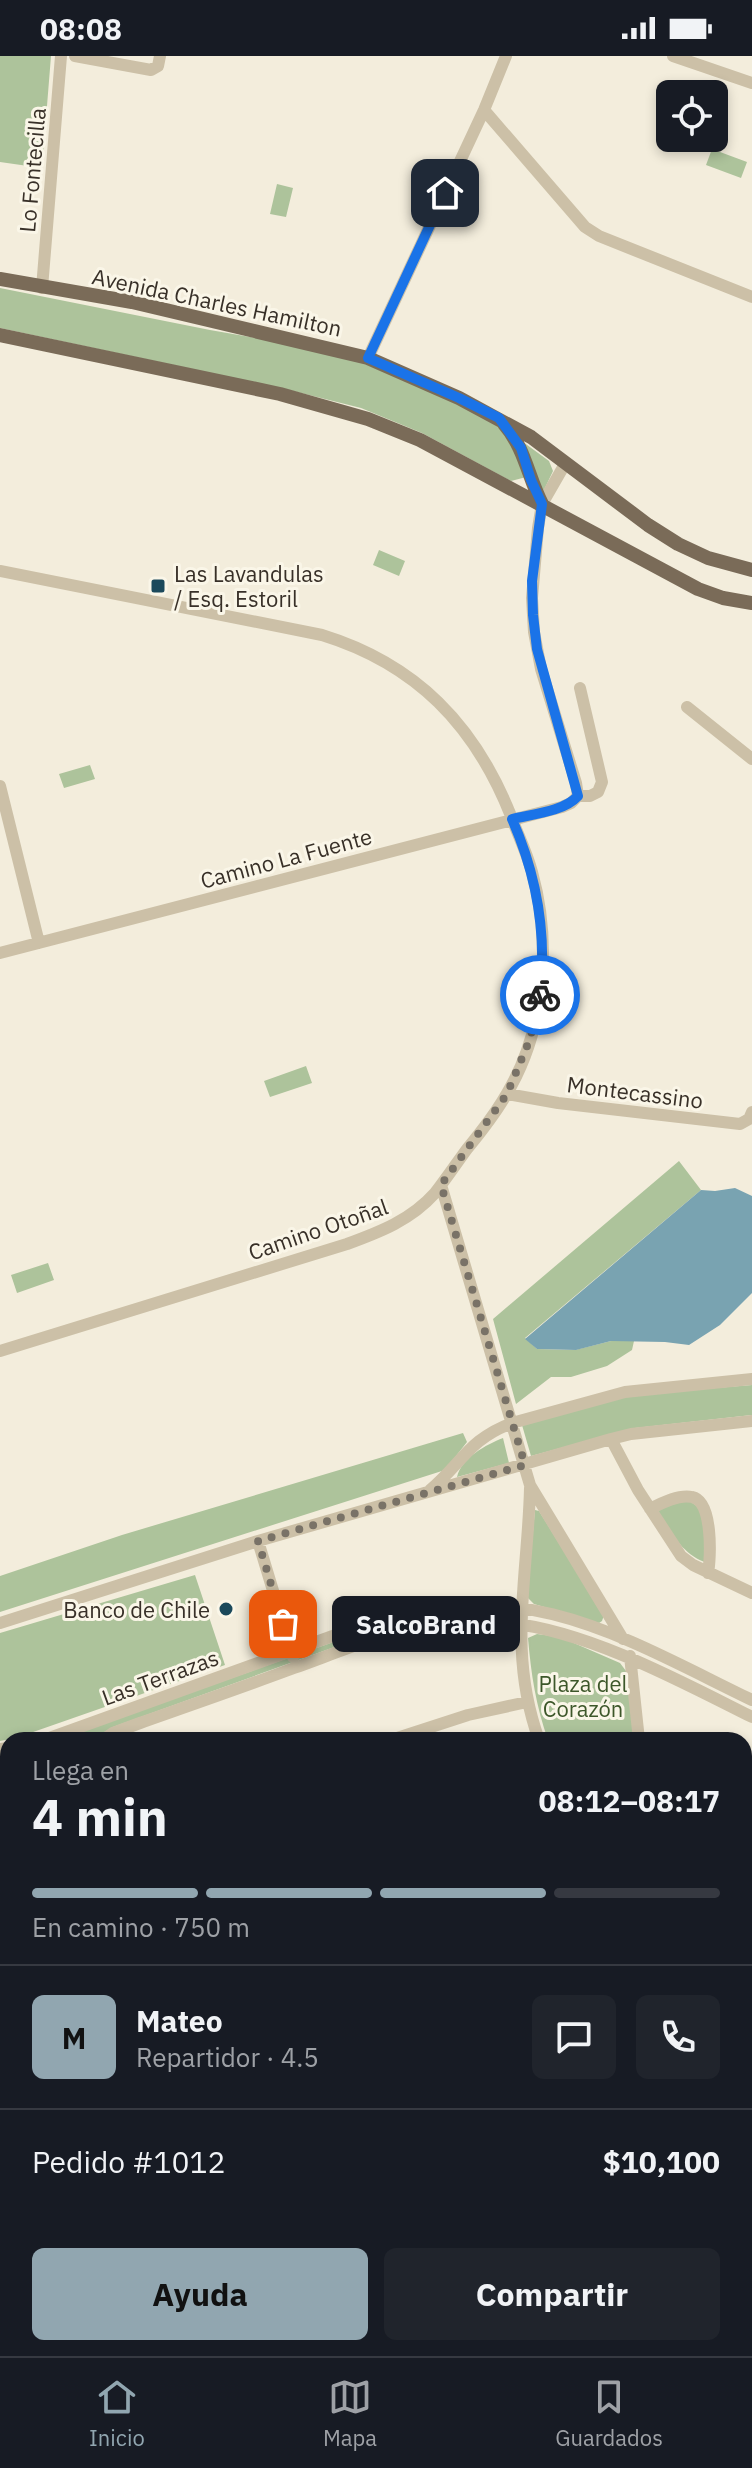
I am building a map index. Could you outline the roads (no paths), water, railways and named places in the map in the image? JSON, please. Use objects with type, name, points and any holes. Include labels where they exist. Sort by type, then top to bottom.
[{"type":"main road","name":"Avenida Charles Hamilton","points":[[0,279],[132,302],[368,358],[459,398],[531,437],[678,544],[708,558],[752,570]]},
{"type":"main road","points":[[0,335],[339,409],[420,440],[698,589],[723,598],[752,603]]},
{"type":"main road","points":[[499,418],[521,448],[542,504]]},
{"type":"main road","points":[[505,484],[518,486],[531,480]]},
{"type":"street","name":"Lo Fontecilla","points":[[42,288],[61,56]]},
{"type":"street","points":[[75,56],[151,70],[158,66],[160,56]]},
{"type":"street","points":[[368,358],[484,110],[506,56]]},
{"type":"street","points":[[673,56],[752,83]]},
{"type":"street","points":[[484,110],[585,227],[599,236],[752,297]]},
{"type":"street","points":[[565,464],[542,504],[532,581],[534,632],[541,669],[578,796]]},
{"type":"street","name":"Camino Otoñal","points":[[0,571],[322,635],[371,654],[415,681],[456,719],[488,765],[527,856],[537,892],[543,963],[533,1028],[507,1094],[441,1185],[408,1217],[373,1235],[0,1351]]},
{"type":"street","name":"Camino La Fuente","points":[[0,953],[562,807],[578,796],[590,796],[598,792],[602,782],[580,688]]},
{"type":"street","points":[[687,707],[752,759]]},
{"type":"street","points":[[0,786],[39,943]]},
{"type":"street","name":"Montecassino","points":[[507,1094],[740,1124],[749,1119],[752,1112]]},
{"type":"street","points":[[441,1185],[530,1485],[622,1637],[631,1660],[638,1732]]},
{"type":"street","points":[[428,1492],[475,1443],[494,1430],[512,1423],[625,1392],[752,1379]]},
{"type":"street","points":[[0,1623],[258,1541],[611,1439],[654,1431],[752,1421]]},
{"type":"street","points":[[611,1439],[676,1552],[693,1565],[752,1593]]},
{"type":"street","points":[[530,1485],[520,1624],[527,1702],[536,1732]]},
{"type":"street","points":[[650,1509],[689,1497],[700,1501],[711,1545],[708,1573]]},
{"type":"street","points":[[258,1541],[296,1668]]},
{"type":"street","name":"Las Terrazas","points":[[67,1732],[377,1620],[432,1607],[486,1604],[556,1614],[590,1624],[752,1700]]},
{"type":"street","points":[[432,1607],[434,1623]]},
{"type":"street","name":"Las Terrazas","points":[[116,1732],[381,1636],[434,1623],[472,1620],[520,1624],[593,1643],[751,1714]]},
{"type":"street","points":[[165,1697],[170,1712]]},
{"type":"street","points":[[416,1732],[468,1715],[527,1702]]},
{"type":"water","points":[[735,1188],[752,1196],[752,1293],[720,1325],[689,1345],[611,1341],[576,1350],[537,1349],[525,1339],[701,1190]]},
{"type":"place","name":"Las Lavandulas / Esq. Estoril","points":[[158,586]]},
{"type":"place","name":"Banco de Chile","points":[[226,1609]]},
{"type":"place","name":"SalcoBrand","points":[[283,1624]]},
{"type":"park label","name":"Plaza del Corazón","points":[[583,1696]]}]
